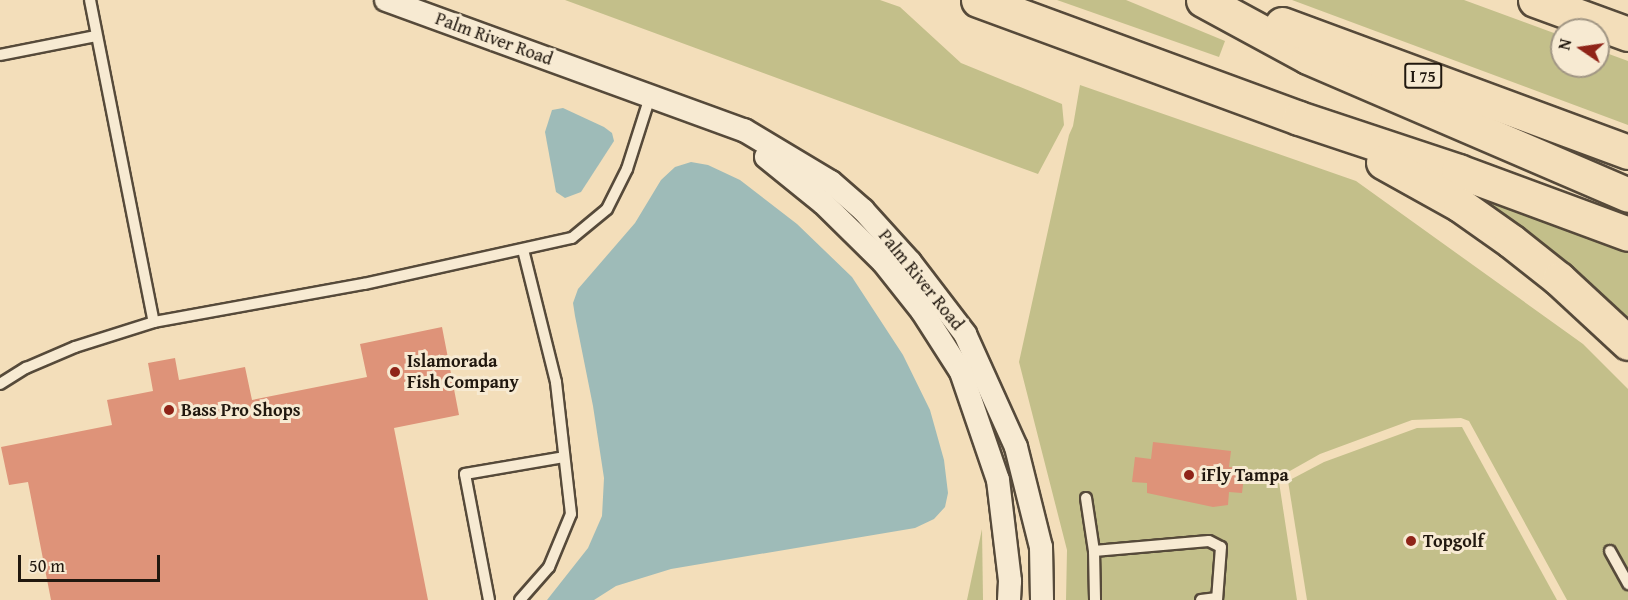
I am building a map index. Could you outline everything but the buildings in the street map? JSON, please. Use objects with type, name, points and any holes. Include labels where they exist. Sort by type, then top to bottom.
[{"type":"highway","points":[[978,0],[1299,118],[1458,171],[1628,234]]},
{"type":"highway","points":[[1203,0],[1308,57],[1628,195]]},
{"type":"highway","name":"I 75","points":[[1218,0],[1628,152]]},
{"type":"highway","points":[[1534,0],[1628,34]]},
{"type":"highway","points":[[1299,118],[1421,182],[1469,211],[1559,279],[1628,343]]},
{"type":"street","name":"Palm River Road","points":[[387,0],[744,130],[831,183],[863,210],[910,262],[964,334],[1016,447],[1041,547],[1042,600]]},
{"type":"street","name":"Palm River Road","points":[[660,101],[761,154],[824,203],[883,262],[922,311],[961,372],[998,480],[1010,581],[1009,600]]},
{"type":"lane","points":[[90,0],[154,322]]},
{"type":"lane","points":[[0,55],[96,36]]},
{"type":"lane","points":[[0,384],[26,368],[75,347],[154,322],[333,290],[572,238],[607,208],[660,101]]},
{"type":"lane","points":[[520,600],[549,567],[571,514],[556,382],[524,250]]},
{"type":"lane","points":[[489,600],[465,474],[564,457]]},
{"type":"lane","points":[[1086,498],[1094,551],[1095,600]]},
{"type":"lane","points":[[1094,551],[1209,541],[1221,547],[1217,599],[1201,600]]},
{"type":"lane","points":[[1610,551],[1628,584]]},
{"type":"shaded area","points":[[565,0],[880,0],[900,7],[961,63],[1062,104],[1064,125],[1038,174]]},
{"type":"shaded area","points":[[1057,0],[1126,0],[1225,41],[1219,57]]},
{"type":"shaded area","points":[[1292,0],[1464,0],[1550,32],[1550,78],[1610,78],[1610,54],[1628,61],[1628,125]]},
{"type":"shaded area","points":[[1080,85],[1356,181],[1583,344],[1628,389],[1628,600],[1567,600],[1469,421],[1461,418],[1412,420],[1320,454],[1281,476],[1279,482],[1297,600],[1066,600],[1067,550],[1019,362],[1069,135],[1073,126]]},
{"type":"shaded area","points":[[1456,181],[1628,246],[1628,331]]},
{"type":"shaded area","name":"Topgolf","points":[[1462,427],[1557,600],[1307,600],[1288,481],[1324,462],[1417,428]]},
{"type":"shaded area","points":[[982,529],[983,600],[967,600]]},
{"type":"water","points":[[563,108],[604,127],[612,133],[614,141],[581,192],[565,198],[556,192],[545,132],[552,110]]},
{"type":"water","points":[[691,162],[708,165],[740,180],[797,224],[852,277],[903,355],[930,410],[944,460],[948,493],[945,507],[934,519],[915,528],[671,569],[616,586],[594,600],[547,600],[588,548],[602,516],[604,478],[573,303],[578,289],[635,223],[661,180],[675,167]]},
{"type":"place","name":"Islamorada Fish Company","points":[[395,372]]},
{"type":"place","name":"Bass Pro Shops","points":[[169,410]]},
{"type":"place","name":"iFly Tampa","points":[[1189,475]]},
{"type":"place","name":"Topgolf","points":[[1411,541]]}]
